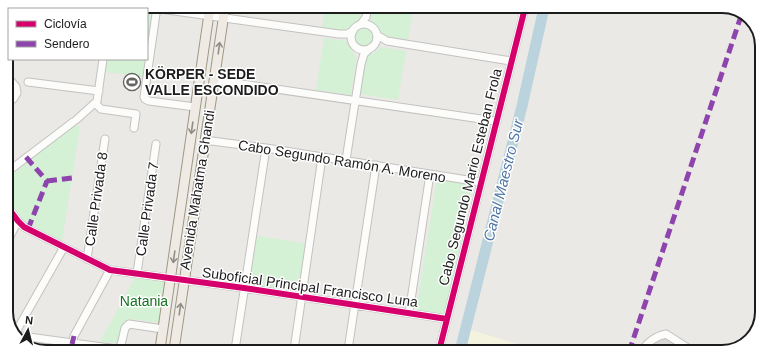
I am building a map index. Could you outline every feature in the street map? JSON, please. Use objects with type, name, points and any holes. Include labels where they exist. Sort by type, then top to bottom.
[{"type":"main road","name":"Avenida Mahatma Ghandi","points":[[161,345],[209,13]]},
{"type":"main road","name":"Avenida Mahatma Ghandi","points":[[175,345],[224,13]]},
{"type":"street","points":[[156,13],[144,97],[149,101],[195,107]]},
{"type":"street","points":[[214,13],[223,17],[339,34],[347,34],[353,31]]},
{"type":"street","points":[[361,64],[359,53],[351,36],[356,27],[365,20],[367,13]]},
{"type":"street","points":[[368,13],[368,19],[377,35],[387,41]]},
{"type":"street","name":"Cabo Segundo Mario Esteban Frola","points":[[440,345],[495,121],[524,13]]},
{"type":"street","points":[[361,24],[372,26]]},
{"type":"street","points":[[339,34],[346,37],[363,50],[380,42],[387,41],[511,61]]},
{"type":"street","points":[[346,160],[361,64],[364,54],[376,41],[377,35]]},
{"type":"street","points":[[13,167],[74,121],[97,101],[103,60]]},
{"type":"street","points":[[214,80],[495,121]]},
{"type":"street","points":[[28,82],[98,91]]},
{"type":"street","points":[[13,83],[16,87],[17,93],[13,99]]},
{"type":"street","points":[[95,103],[101,109],[136,114],[134,128]]},
{"type":"street","name":"Calle Privada 8","points":[[87,259],[105,139]]},
{"type":"street","name":"Cabo Segundo Ramón A. Moreno","points":[[204,140],[346,160],[480,182]]},
{"type":"street","name":"Calle Privada 7","points":[[137,273],[156,144]]},
{"type":"street","points":[[236,345],[266,148]]},
{"type":"street","points":[[295,345],[322,157]]},
{"type":"street","points":[[349,345],[376,165]]},
{"type":"street","points":[[409,313],[430,174]]},
{"type":"street","name":"Suboficial Principal Francisco Luna","points":[[13,214],[18,221],[28,229],[110,270],[244,288],[447,319]]},
{"type":"street","points":[[13,231],[18,221]]},
{"type":"street","points":[[18,329],[64,247]]},
{"type":"street","points":[[72,344],[74,336],[110,270]]},
{"type":"street","points":[[121,345],[124,328],[129,324],[163,329]]},
{"type":"street","points":[[646,345],[660,335],[666,334],[683,345]]},
{"type":"street","points":[[23,335],[81,345]]},
{"type":"shaded area","points":[[468,329],[520,345],[464,345]]},
{"type":"shaded area","points":[[660,335],[680,345],[649,345]]},
{"type":"green space","points":[[148,13],[153,13],[148,47]]},
{"type":"green space","points":[[324,13],[364,13],[363,20],[346,31],[322,27]]},
{"type":"green space","points":[[372,13],[412,13],[408,40],[384,36],[371,21]]},
{"type":"green space","points":[[359,25],[369,25],[376,32],[376,42],[369,49],[359,49],[352,42],[352,32]]},
{"type":"green space","points":[[324,38],[346,41],[356,57],[351,95],[316,90]]},
{"type":"green space","points":[[382,47],[406,51],[398,100],[360,94],[365,58]]},
{"type":"green space","points":[[108,60],[146,60],[144,77],[106,72]]},
{"type":"green space","points":[[75,124],[80,127],[62,241],[23,220],[13,207],[13,174]]},
{"type":"green space","points":[[437,178],[472,184],[446,316],[416,311]]},
{"type":"green space","points":[[252,235],[309,244],[302,297],[244,288]]},
{"type":"green space","name":"Natania","points":[[135,277],[165,280],[160,323],[130,319],[124,323],[120,340],[114,343],[100,342]]},
{"type":"waterway","name":"Canal Maestro Sur","points":[[462,345],[522,106],[543,13]]},
{"type":"marked path","points":[[631,345],[740,19]]},
{"type":"marked path","points":[[26,157],[47,181]]},
{"type":"marked path","points":[[47,181],[72,178]]},
{"type":"marked path","points":[[28,229],[47,181]]},
{"type":"marked path","points":[[72,344],[74,336]]},
{"type":"cycle path","points":[[441,345],[524,13]]},
{"type":"cycle path","points":[[13,214],[24,227],[110,270],[244,288],[447,319]]},
{"type":"place","name":"KÖRPER - SEDE VALLE ESCONDIDO","points":[[132,82]]}]
